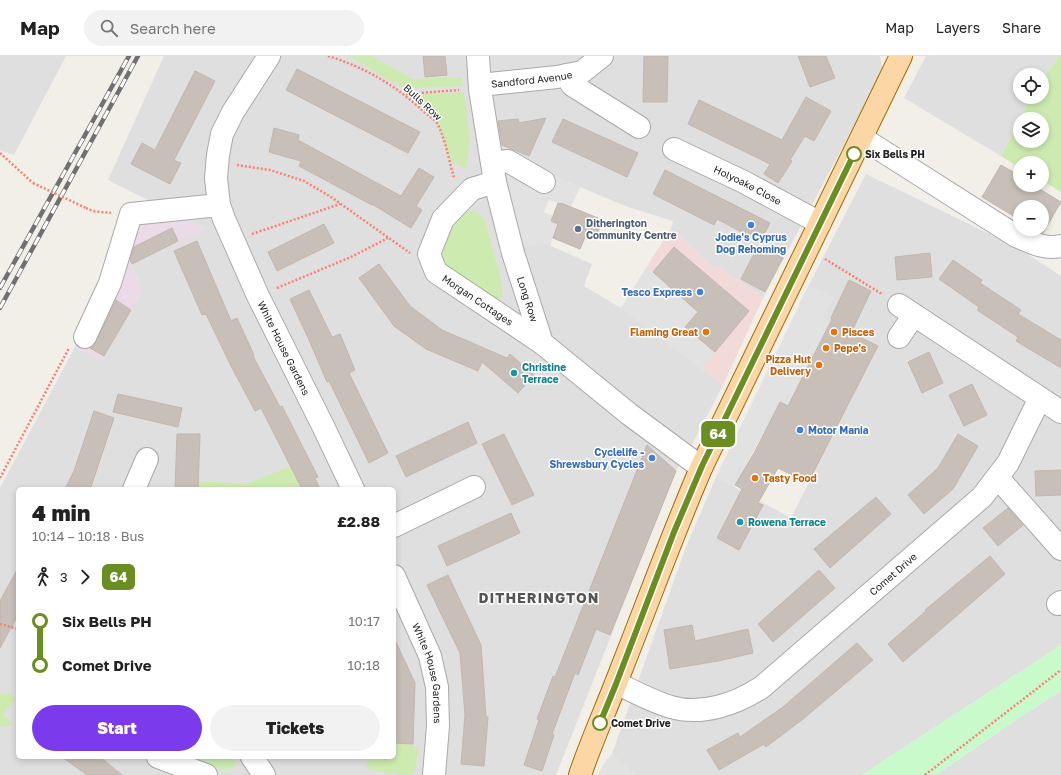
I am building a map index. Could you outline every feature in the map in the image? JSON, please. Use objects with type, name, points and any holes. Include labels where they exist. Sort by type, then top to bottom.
[{"type":"main road","points":[[580,775],[674,532],[702,466],[901,56]]},
{"type":"street","name":"White House Gardens","points":[[270,56],[233,112],[222,134],[216,178],[220,205],[233,241],[258,296],[352,487]]},
{"type":"street","name":"Long Row","points":[[478,56],[480,87],[493,172],[513,253],[542,344]]},
{"type":"street","name":"Sandford Avenue","points":[[480,87],[582,72],[602,56]]},
{"type":"street","points":[[567,75],[572,85],[639,127]]},
{"type":"street","points":[[862,138],[1016,236],[1038,246],[1061,246]]},
{"type":"street","name":"Holyoake Close","points":[[674,149],[744,182],[820,223]]},
{"type":"street","points":[[429,254],[443,219],[472,189],[508,161],[544,182]]},
{"type":"street","points":[[85,336],[110,283],[131,214],[220,205]]},
{"type":"street","name":"Morgan Cottages","points":[[429,254],[436,272],[542,344]]},
{"type":"street","points":[[899,337],[906,310],[1061,412]]},
{"type":"street","points":[[542,344],[629,414],[694,462],[702,466]]},
{"type":"street","name":"Comet Drive","points":[[616,684],[670,707],[690,710],[714,708],[732,703],[748,696],[762,687],[982,497],[1008,463],[1040,398]]},
{"type":"street","points":[[135,487],[147,460]]},
{"type":"street","points":[[998,478],[1061,549]]},
{"type":"street","points":[[396,525],[474,487]]},
{"type":"street","name":"White House Gardens","points":[[396,580],[430,656],[437,687],[438,726],[434,775]]},
{"type":"street","points":[[163,759],[206,775]]},
{"type":"street","points":[[253,759],[264,775]]},
{"type":"path","name":"Bulls Row","points":[[328,56],[343,60],[373,74],[406,94],[437,124],[446,149],[460,202]]},
{"type":"path","points":[[406,94],[480,87]]},
{"type":"path","points":[[0,153],[34,183],[86,208],[93,211],[131,214]]},
{"type":"path","points":[[217,164],[238,165],[270,170],[304,181],[415,256],[429,254]]},
{"type":"path","points":[[233,241],[340,204]]},
{"type":"path","points":[[258,296],[351,257],[388,238]]},
{"type":"path","points":[[808,248],[906,310]]},
{"type":"path","points":[[0,478],[72,343],[85,336]]},
{"type":"path","points":[[0,624],[16,628]]},
{"type":"path","points":[[925,775],[1061,670]]},
{"type":"shaded area","points":[[0,56],[66,56],[14,155],[0,150]]},
{"type":"shaded area","points":[[164,56],[880,56],[882,68],[875,87],[763,298],[718,266],[713,268],[671,228],[673,221],[628,207],[498,153],[544,243],[592,264],[584,286],[621,308],[723,385],[695,439],[676,471],[556,775],[0,775],[0,488],[75,347],[102,360],[142,291],[132,264],[205,229],[108,180]]},
{"type":"shaded area","points":[[926,56],[1059,56],[1049,70],[1049,68],[1013,68],[1013,104],[1027,104],[1023,112],[1013,112],[1013,132],[1001,156],[904,98]]},
{"type":"shaded area","points":[[528,165],[580,187],[571,207],[549,200],[544,212],[553,216],[551,221],[558,224],[550,246],[544,243],[516,248],[502,172]]},
{"type":"shaded area","points":[[866,174],[1018,248],[1061,276],[1061,645],[862,775],[634,775],[612,754],[686,547],[716,477],[791,518],[878,347],[799,304]]},
{"type":"shaded area","points":[[182,217],[206,229],[132,264],[142,291],[102,360],[75,347],[118,225]]},
{"type":"shaded area","points":[[671,228],[713,268],[718,266],[763,298],[723,385],[621,308]]},
{"type":"shaded area","points":[[646,268],[653,272],[698,312],[685,327],[715,352],[702,369],[621,308]]},
{"type":"shaded area","points":[[809,285],[834,298],[822,317],[830,322],[788,406],[780,402],[734,487],[716,477]]},
{"type":"shaded area","points":[[1061,691],[1061,775],[936,775],[1022,716]]},
{"type":"shaded area","points":[[612,754],[634,775],[598,775],[604,763]]},
{"type":"green space","points":[[350,56],[372,56],[412,79],[462,77],[463,86],[407,88],[390,81]]},
{"type":"green space","points":[[1059,56],[1061,56],[1061,192],[1049,184],[1049,156],[1013,156],[1013,164],[1001,156],[1013,132],[1013,148],[1049,148],[1049,112],[1023,112],[1027,104],[1049,104],[1049,70]]},
{"type":"green space","points":[[464,92],[470,140],[466,168],[451,162],[439,124],[414,95]]},
{"type":"green space","points":[[474,210],[485,220],[502,284],[502,298],[492,302],[446,267],[441,256],[443,245],[462,213]]},
{"type":"green space","points":[[291,466],[300,485],[299,487],[198,487],[198,481],[246,484]]},
{"type":"green space","points":[[1061,645],[1061,691],[936,775],[862,775]]},
{"type":"green space","points":[[12,693],[12,696],[16,698],[3,715],[14,724],[0,727],[0,694]]},
{"type":"green space","points":[[396,743],[413,744],[413,747],[418,748],[416,766],[412,775],[400,775],[366,769],[368,759],[396,759]]},
{"type":"green space","points":[[191,759],[234,759],[235,768],[223,770]]},
{"type":"building","points":[[423,56],[445,56],[447,75],[425,77]]},
{"type":"building","points":[[644,56],[668,56],[667,102],[643,102]]},
{"type":"building","points":[[798,56],[826,56],[835,78],[810,87]]},
{"type":"building","points":[[297,69],[420,132],[408,153],[286,90]]},
{"type":"building","points":[[195,71],[215,81],[174,160],[181,163],[170,184],[131,164],[142,143],[155,150]]},
{"type":"building","points":[[806,97],[831,111],[814,141],[805,136],[778,183],[764,174],[770,164],[688,124],[699,100],[782,140]]},
{"type":"building","points":[[546,118],[529,156],[502,145],[498,121],[518,119],[519,123]]},
{"type":"building","points":[[563,119],[638,153],[627,177],[552,142]]},
{"type":"building","points":[[274,128],[299,135],[298,140],[401,196],[419,168],[434,177],[416,206],[422,210],[411,228],[372,204],[299,166],[301,161],[269,152]]},
{"type":"building","points":[[1001,165],[1013,172],[1013,192],[1045,192],[1061,202],[1049,223],[1049,200],[1013,200],[1013,216],[982,197]]},
{"type":"building","points":[[665,170],[770,223],[760,242],[717,219],[714,225],[653,194]]},
{"type":"building","name":"Ditherington Community Centre","points":[[558,203],[603,220],[595,239],[586,235],[580,249],[553,238],[558,224],[551,221]]},
{"type":"building","points":[[324,224],[334,243],[277,271],[268,252]]},
{"type":"building","points":[[172,228],[178,241],[132,264],[130,260],[134,247]]},
{"type":"building","points":[[197,241],[231,321],[237,318],[254,355],[253,356],[280,407],[282,406],[318,477],[315,478],[319,487],[301,487],[261,408],[255,411],[206,314],[202,315],[174,251]]},
{"type":"building","points":[[758,246],[783,258],[765,292],[741,279]]},
{"type":"building","name":"Tesco Express","points":[[674,247],[749,311],[715,352],[685,327],[698,312],[653,272]]},
{"type":"building","points":[[930,253],[932,277],[897,280],[895,257]]},
{"type":"building","points":[[953,260],[982,280],[980,283],[1021,310],[1018,314],[1061,340],[1061,368],[1016,341],[1018,337],[977,310],[979,307],[939,279]]},
{"type":"building","points":[[379,264],[410,306],[442,330],[507,358],[510,354],[534,375],[518,393],[482,362],[478,371],[426,349],[394,326],[359,278]]},
{"type":"building","points":[[849,280],[871,291],[851,333],[878,346],[808,483],[778,468],[758,503],[763,505],[739,550],[717,538],[742,489],[735,485],[754,453],[780,402],[788,406],[832,319],[831,318]]},
{"type":"building","points":[[309,290],[332,337],[340,334],[355,370],[349,373],[388,453],[369,463],[329,381],[327,382],[290,299]]},
{"type":"building","points":[[116,300],[131,310],[104,356],[90,348],[96,342]]},
{"type":"building","points":[[929,352],[943,383],[922,393],[908,362]]},
{"type":"building","points":[[972,384],[987,415],[964,426],[949,395]]},
{"type":"building","points":[[118,394],[182,408],[178,427],[113,412]]},
{"type":"building","points":[[94,411],[114,418],[91,487],[66,487],[74,471]]},
{"type":"building","points":[[468,422],[477,443],[406,477],[396,456]]},
{"type":"building","points":[[177,434],[200,434],[198,487],[175,487]]},
{"type":"building","points":[[504,434],[534,495],[512,505],[482,444]]},
{"type":"building","points":[[958,434],[978,446],[953,489],[924,514],[908,495],[938,468]]},
{"type":"building","points":[[647,445],[676,471],[610,635],[596,629],[578,675],[575,673],[552,734],[554,735],[542,771],[524,765],[539,720],[537,719],[553,676],[555,677]]},
{"type":"building","points":[[1061,470],[1061,495],[1036,496],[1035,471]]},
{"type":"building","points":[[876,497],[891,514],[830,568],[814,549]]},
{"type":"building","points":[[1008,508],[1023,525],[998,546],[983,528]]},
{"type":"building","points":[[511,513],[520,533],[447,566],[438,546]]},
{"type":"building","points":[[990,556],[1005,574],[903,662],[888,644],[926,611],[925,610]]},
{"type":"building","points":[[819,570],[835,588],[773,642],[758,624]]},
{"type":"building","points":[[16,572],[16,619],[0,648],[0,601]]},
{"type":"building","points":[[448,575],[481,645],[486,717],[488,717],[484,766],[461,764],[465,715],[460,653],[427,585]]},
{"type":"building","points":[[692,625],[695,641],[748,629],[753,653],[718,661],[670,669],[664,630]]},
{"type":"building","points":[[396,642],[415,683],[413,744],[396,743]]},
{"type":"building","points":[[857,643],[873,660],[803,719],[766,747],[764,744],[719,770],[707,750],[738,733],[740,737],[783,707]]},
{"type":"building","points":[[65,759],[102,759],[122,775],[87,775]]},
{"type":"railway","points":[[0,288],[129,56]]},
{"type":"railway","points":[[0,308],[138,56]]},
{"type":"bus line","name":"64","points":[[600,723],[674,532],[702,466],[854,154]]},
{"type":"place","name":"Six Bells PH","points":[[854,154]]},
{"type":"place","name":"Jodie's Cyprus Dog Rehoming","points":[[751,225]]},
{"type":"place","name":"Ditherington Community Centre","points":[[578,229]]},
{"type":"place","name":"Tesco Express","points":[[700,292]]},
{"type":"place","name":"Flaming Great","points":[[706,332]]},
{"type":"place","name":"Pisces","points":[[834,332]]},
{"type":"place","name":"Pepe's","points":[[826,348]]},
{"type":"place","name":"Pizza Hut Delivery","points":[[819,365]]},
{"type":"place","name":"Christine Terrace","points":[[514,373]]},
{"type":"place","name":"Motor Mania","points":[[800,430]]},
{"type":"place","name":"Cyclelife - Shrewsbury Cycles","points":[[652,458]]},
{"type":"place","name":"Tasty Food","points":[[755,478]]},
{"type":"place","name":"Rowena Terrace","points":[[740,522]]},
{"type":"place","name":"Comet Drive","points":[[600,723]]},
{"type":"district","name":"DITHERINGTON","points":[[539,597]]}]
